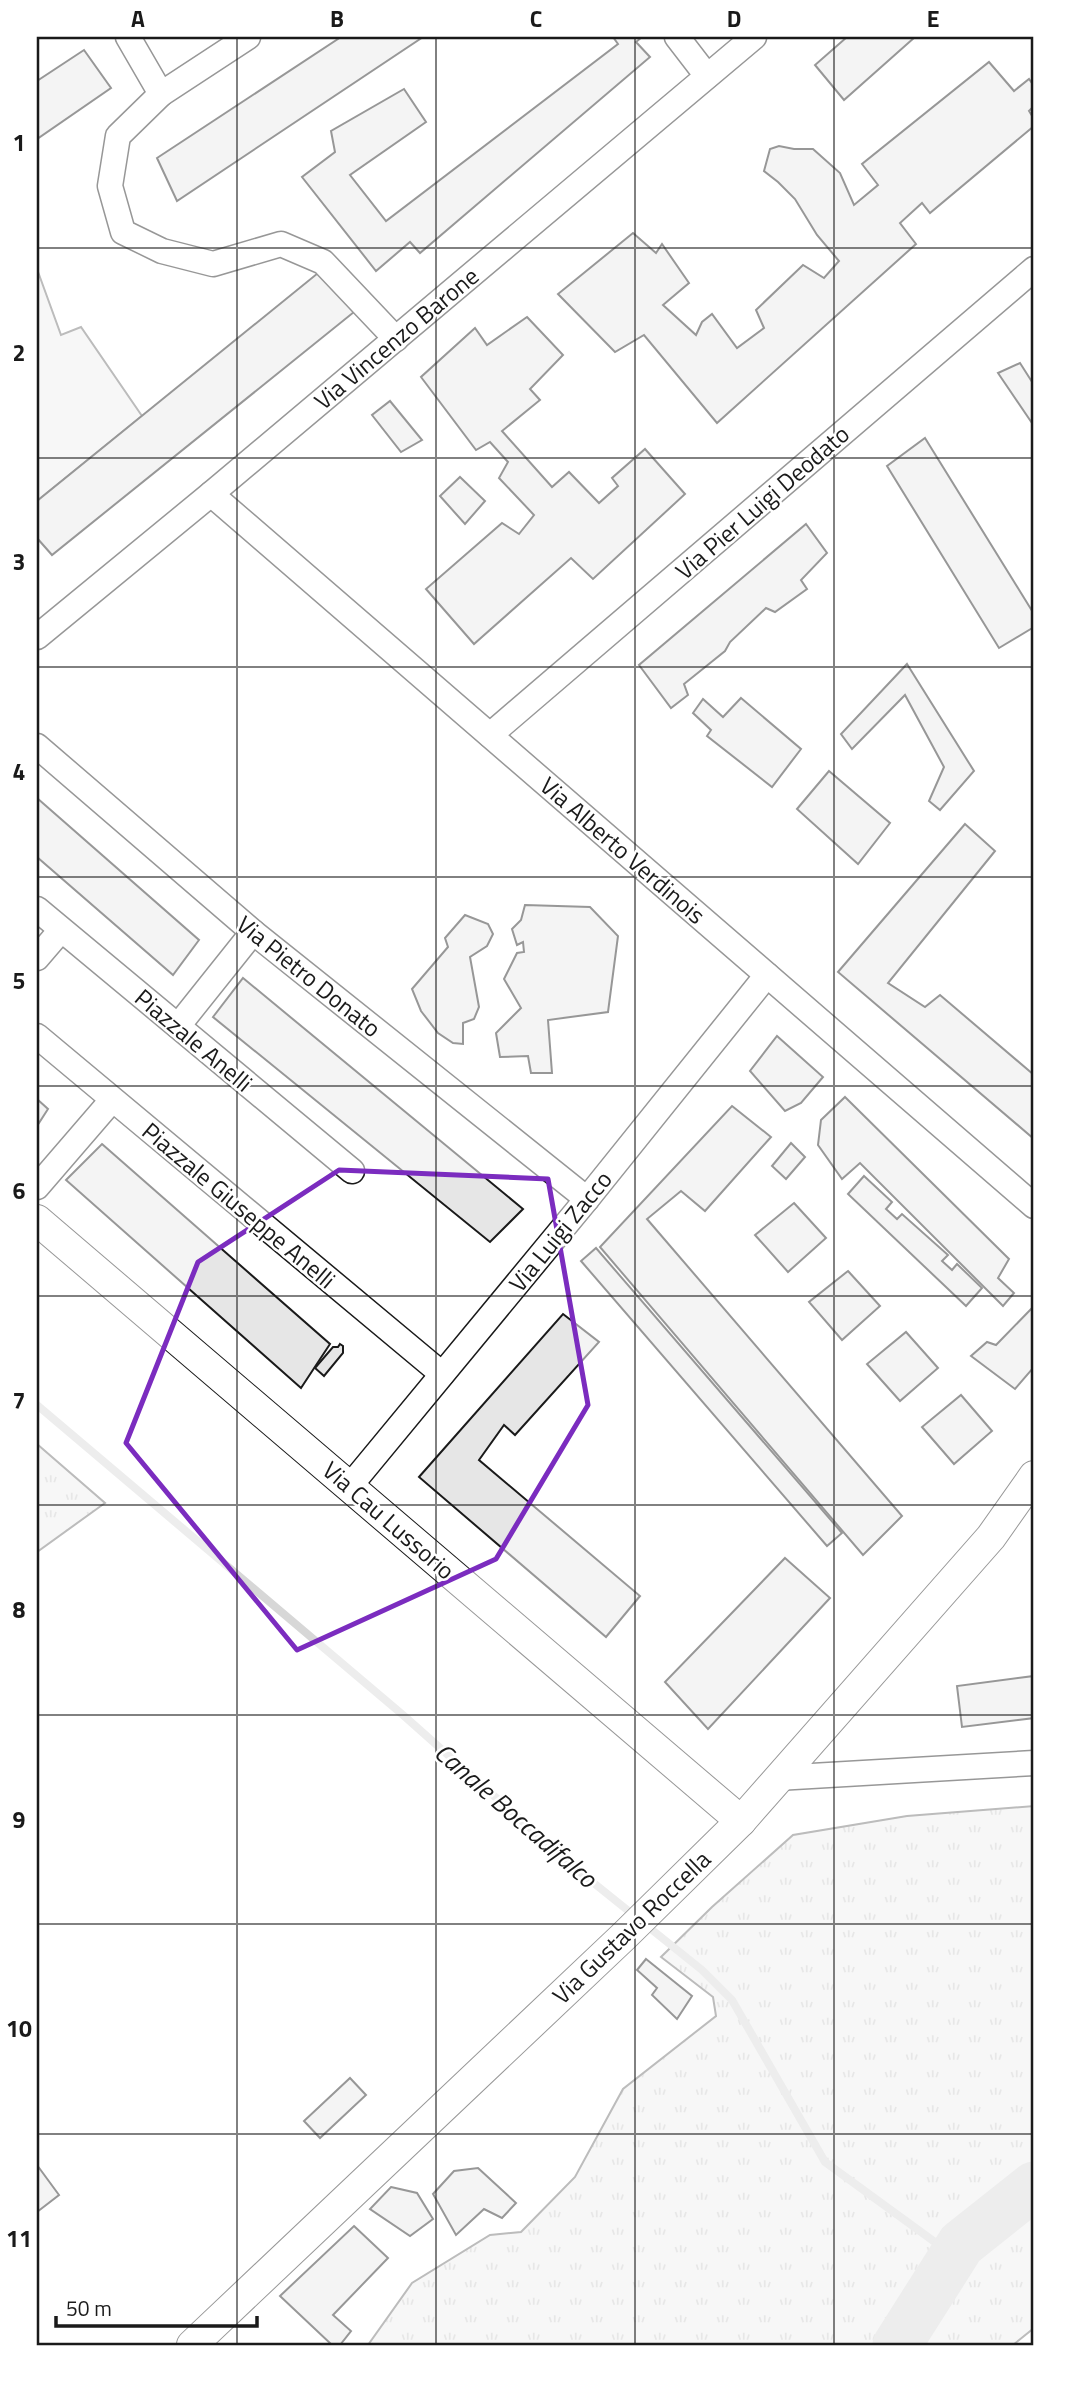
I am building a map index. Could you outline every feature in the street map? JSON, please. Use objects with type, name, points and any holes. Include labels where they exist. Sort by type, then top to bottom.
[{"type":"street","points":[[128,37],[161,94]]},
{"type":"street","points":[[248,37],[161,94],[118,136],[110,186],[123,232],[162,251],[213,264],[281,244],[323,262],[396,339]]},
{"type":"street","points":[[677,37],[707,76]]},
{"type":"street","name":"Via Vincenzo Barone","points":[[37,637],[754,37]]},
{"type":"street","name":"Via Pier Luigi Deodato","points":[[490,735],[1034,269]]},
{"type":"street","name":"Via Alberto Verdinois","points":[[211,494],[1034,1206]]},
{"type":"street","name":"Via Pietro Donato","points":[[37,746],[253,932],[587,1199]]},
{"type":"street","name":"Piazzale Anelli","points":[[37,909],[352,1171]]},
{"type":"street","points":[[37,958],[61,930]]},
{"type":"street","points":[[178,1026],[253,932]]},
{"type":"street","name":"Via Luigi Zacco","points":[[350,1486],[587,1199],[767,975]]},
{"type":"street","name":"Piazzale Giuseppe Anelli","points":[[37,1036],[442,1374]]},
{"type":"street","points":[[37,1187],[112,1100]]},
{"type":"street","name":"Via Cau Lussorio","points":[[37,1220],[741,1821]]},
{"type":"street","name":"Via Gustavo Roccella","points":[[192,2345],[624,1936],[741,1821],[991,1537],[1034,1476]]},
{"type":"street","points":[[777,1778],[1034,1763]]},
{"type":"highlighted area","points":[[339,1170],[548,1179],[588,1405],[496,1559],[297,1650],[126,1443],[198,1262]]},
{"type":"green space","points":[[37,1444],[105,1503],[37,1552]]},
{"type":"green space","points":[[1034,1806],[1034,2328],[1013,2345],[368,2345],[412,2283],[490,2235],[521,2232],[575,2177],[623,2089],[716,2016],[713,1997],[661,1957],[712,1907],[793,1835],[907,1816]]},
{"type":"shaded area","points":[[37,269],[61,335],[81,327],[142,416],[37,501]]},
{"type":"building","points":[[341,37],[423,37],[177,201],[157,158]]},
{"type":"building","points":[[613,37],[642,37],[636,42],[650,57],[420,253],[410,242],[376,271],[302,177],[335,152],[331,131],[404,89],[426,122],[350,175],[386,221],[618,44]]},
{"type":"building","points":[[847,37],[915,37],[844,100],[815,65]]},
{"type":"building","points":[[84,50],[111,88],[37,139],[37,81]]},
{"type":"building","points":[[989,62],[1014,91],[1029,79],[1034,86],[1034,106],[1029,111],[1034,119],[1034,126],[930,213],[922,203],[900,223],[916,244],[717,423],[644,335],[615,352],[558,294],[633,233],[656,253],[662,244],[689,283],[663,305],[696,335],[702,322],[712,314],[737,348],[764,328],[756,310],[803,265],[824,278],[839,261],[817,235],[795,199],[764,171],[770,149],[779,146],[813,149],[840,173],[854,205],[878,185],[862,164]]},
{"type":"building","points":[[318,273],[354,312],[52,555],[37,538],[37,501]]},
{"type":"building","points":[[527,317],[563,355],[530,389],[540,400],[502,431],[552,487],[569,472],[599,503],[618,486],[612,478],[645,449],[685,494],[593,579],[571,558],[474,644],[426,589],[502,523],[519,534],[534,515],[499,478],[508,462],[490,442],[476,450],[421,377],[475,328],[487,345]]},
{"type":"building","points":[[1020,363],[1034,385],[1034,426],[998,373]]},
{"type":"building","points":[[390,401],[422,440],[401,452],[372,415]]},
{"type":"building","points":[[925,438],[1034,614],[1034,627],[999,648],[887,466]]},
{"type":"building","points":[[460,477],[485,501],[465,524],[440,496]]},
{"type":"building","points":[[806,524],[827,553],[801,580],[807,589],[775,612],[766,608],[730,642],[725,651],[684,684],[688,695],[671,708],[639,665]]},
{"type":"building","points":[[907,664],[974,771],[940,810],[929,801],[944,767],[905,695],[852,749],[841,734]]},
{"type":"building","points":[[741,698],[801,749],[772,787],[707,736],[711,730],[693,713],[703,699],[723,717]]},
{"type":"building","points":[[829,771],[890,823],[858,864],[797,809]]},
{"type":"building","points":[[37,798],[199,940],[173,975],[37,857]]},
{"type":"building","points":[[965,824],[995,851],[888,983],[925,1007],[940,995],[1034,1075],[1034,1139],[838,972]]},
{"type":"building","points":[[525,905],[590,907],[618,936],[608,1012],[548,1020],[552,1073],[531,1073],[528,1056],[500,1057],[496,1033],[521,1008],[504,979],[517,953],[524,952],[523,942],[517,945],[512,929],[521,920]]},
{"type":"building","points":[[465,915],[488,924],[493,934],[487,946],[470,957],[479,1007],[474,1019],[463,1023],[463,1044],[453,1043],[438,1033],[421,1011],[412,989],[448,947],[445,938]]},
{"type":"building","points":[[243,978],[523,1209],[490,1242],[213,1017]]},
{"type":"building","points":[[777,1036],[823,1077],[801,1103],[785,1111],[750,1071]]},
{"type":"building","points":[[845,1097],[1009,1259],[998,1278],[1014,1293],[1003,1306],[860,1163],[842,1179],[818,1145],[821,1120]]},
{"type":"building","points":[[37,1099],[48,1109],[37,1126]]},
{"type":"building","points":[[732,1106],[771,1137],[705,1211],[681,1191],[647,1219],[902,1516],[863,1555],[600,1247]]},
{"type":"building","points":[[791,1143],[805,1157],[786,1179],[772,1166]]},
{"type":"building","points":[[102,1144],[330,1344],[301,1388],[66,1180]]},
{"type":"building","points":[[864,1176],[892,1202],[886,1209],[897,1219],[902,1214],[948,1255],[942,1261],[952,1270],[957,1264],[982,1288],[966,1306],[848,1194]]},
{"type":"building","points":[[794,1203],[826,1238],[788,1272],[755,1235]]},
{"type":"building","points":[[596,1248],[842,1533],[827,1546],[581,1261]]},
{"type":"building","points":[[848,1271],[880,1306],[842,1340],[809,1302]]},
{"type":"building","points":[[1034,1306],[1034,1367],[1015,1389],[971,1356],[987,1342],[996,1345]]},
{"type":"building","points":[[563,1314],[599,1342],[515,1435],[504,1425],[479,1460],[640,1596],[606,1637],[419,1477]]},
{"type":"building","points":[[906,1332],[938,1368],[900,1401],[867,1364]]},
{"type":"building","points":[[340,1344],[343,1346],[343,1353],[324,1376],[315,1368],[333,1347]]},
{"type":"building","points":[[961,1395],[992,1431],[954,1464],[922,1427]]},
{"type":"building","points":[[785,1558],[830,1598],[708,1729],[665,1682]]},
{"type":"building","points":[[1034,1676],[1034,1718],[962,1727],[957,1686]]},
{"type":"building","points":[[646,1959],[692,1996],[677,2019],[652,1995],[657,1988],[637,1970]]},
{"type":"building","points":[[350,2078],[366,2095],[320,2138],[304,2121]]},
{"type":"building","points":[[37,2165],[59,2195],[37,2212]]},
{"type":"building","points":[[478,2168],[516,2203],[502,2218],[484,2209],[456,2235],[433,2194],[454,2171]]},
{"type":"building","points":[[391,2187],[417,2193],[433,2219],[410,2236],[370,2209]]},
{"type":"building","points":[[354,2226],[388,2258],[333,2315],[351,2331],[340,2345],[332,2345],[280,2296]]},
{"type":"waterway","name":"Canale Boccadifalco","points":[[37,1405],[403,1715],[575,1868],[702,1970],[732,2000],[825,2162],[954,2256]]},
{"type":"waterway","name":"Canale Boccadifalco","points":[[897,2345],[961,2244],[1034,2186]]}]
